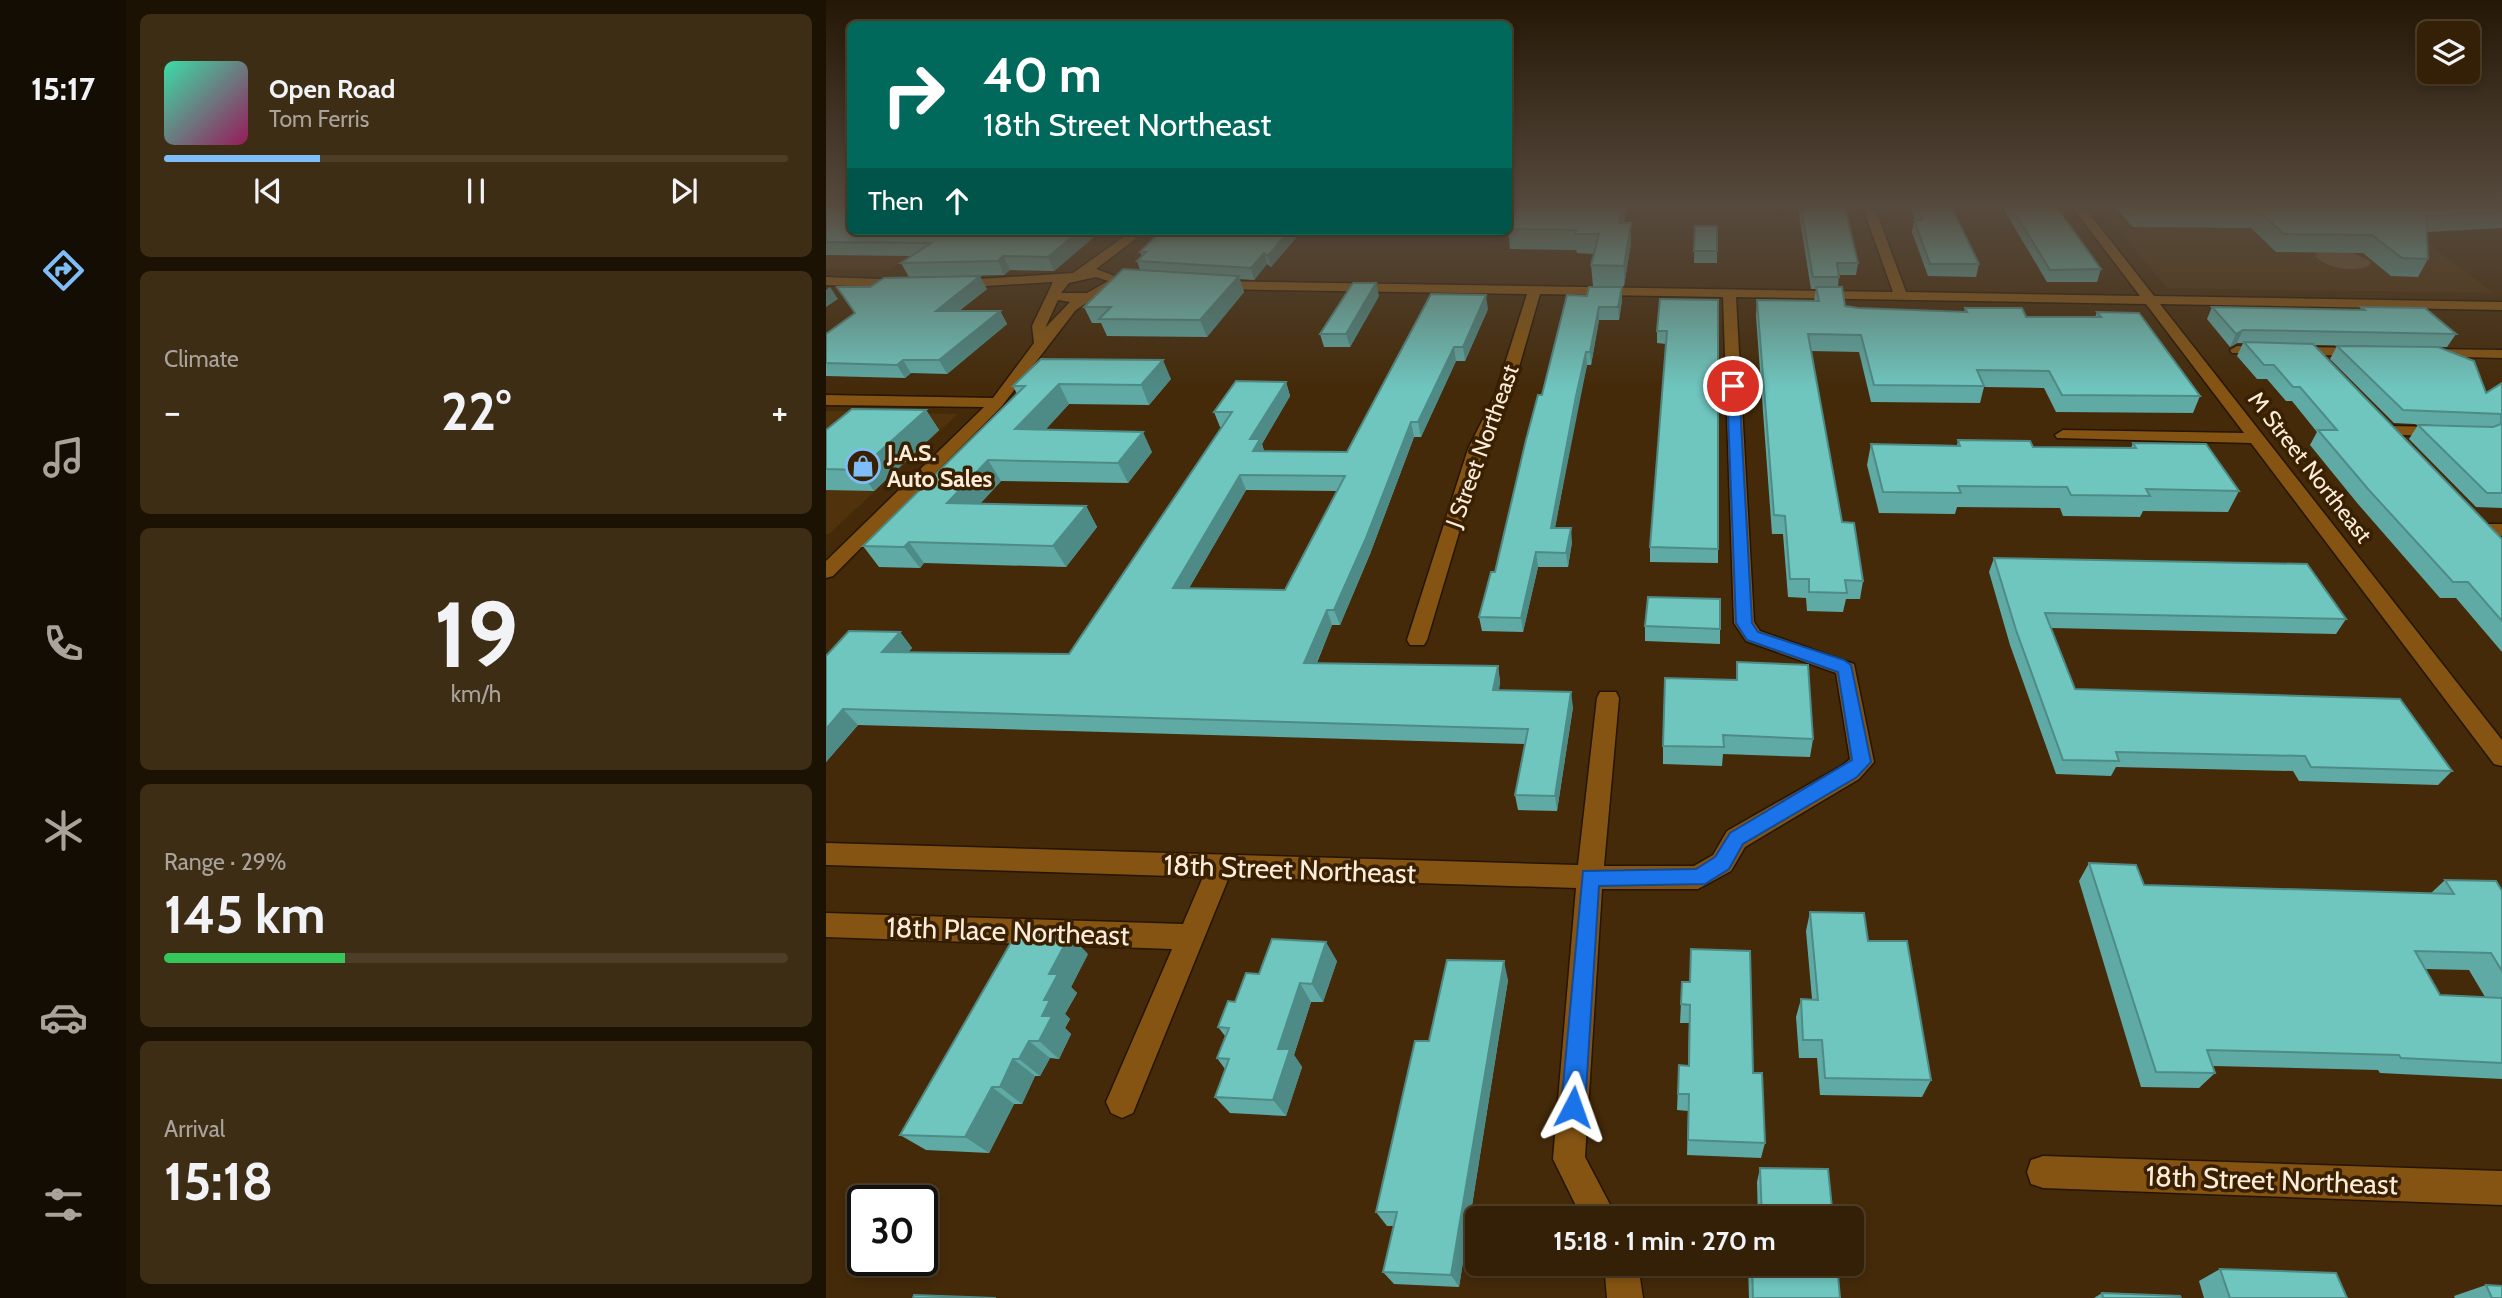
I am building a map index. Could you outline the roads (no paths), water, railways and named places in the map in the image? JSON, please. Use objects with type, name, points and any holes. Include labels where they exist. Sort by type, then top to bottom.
[{"type":"street","points":[[1040,342],[1040,326],[1058,284],[1088,269]]},
{"type":"street","points":[[1102,292],[1113,285],[1112,277],[1115,269]]},
{"type":"street","points":[[1891,269],[1901,296]]},
{"type":"street","name":"M Street Northeast","points":[[2125,269],[2502,757]]},
{"type":"street","points":[[826,572],[996,403],[1040,342],[1058,326],[1066,311],[1084,297],[1126,285],[1112,277],[1076,276],[942,285],[1084,297]]},
{"type":"street","points":[[826,281],[923,284]]},
{"type":"street","points":[[1203,285],[2502,306]]},
{"type":"street","name":"J Street Northeast","points":[[1417,640],[1476,449],[1503,396],[1534,292]]},
{"type":"street","name":"18th Street Northeast","points":[[826,854],[1220,867],[1698,878],[1722,863],[1736,839],[1851,772],[1862,762],[1846,669],[1839,664],[1753,636],[1744,623],[1729,295]]},
{"type":"street","points":[[2237,350],[2379,352]]},
{"type":"street","points":[[2311,351],[2328,369]]},
{"type":"street","points":[[2406,353],[2502,354]]},
{"type":"street","points":[[826,400],[996,403]]},
{"type":"street","points":[[2408,451],[2385,427],[2456,432]]},
{"type":"street","points":[[2063,435],[2257,438]]},
{"type":"street","points":[[2488,527],[2502,548]]},
{"type":"street","points":[[1594,1206],[1569,1159],[1590,877],[1608,698]]},
{"type":"street","points":[[1122,1102],[1220,867]]},
{"type":"street","name":"18th Place Northeast","points":[[826,925],[1191,937]]},
{"type":"street","name":"18th Street Northeast","points":[[2043,1172],[2502,1188]]},
{"type":"street","points":[[1622,1276],[1625,1298]]},
{"type":"place","name":"J.A.S. Auto Sales","points":[[863,466]]}]
